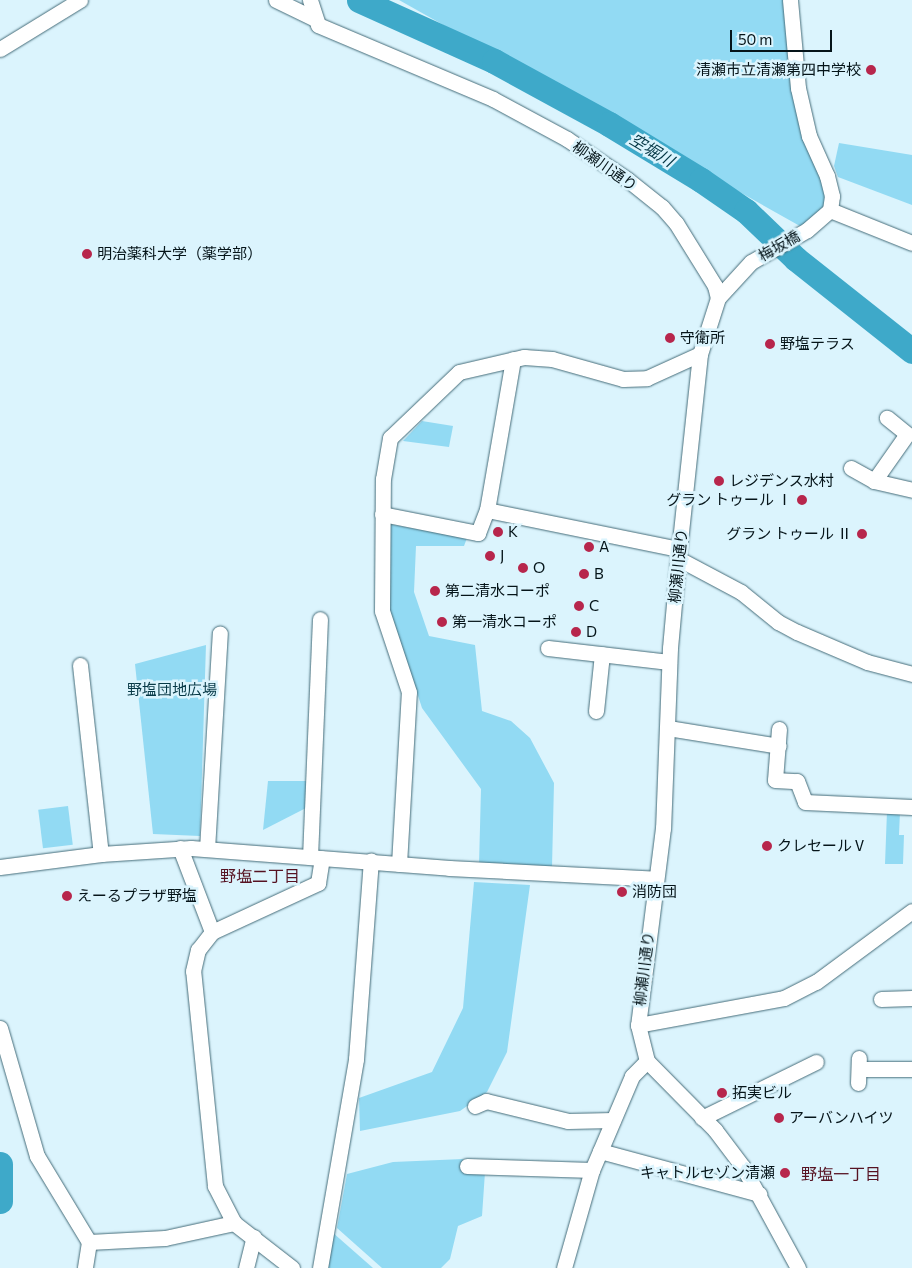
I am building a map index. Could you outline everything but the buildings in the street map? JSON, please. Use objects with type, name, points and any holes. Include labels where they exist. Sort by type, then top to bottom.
[{"type":"street","points":[[2,42],[59,5],[80,0]]},
{"type":"street","name":"柳瀬川通り","points":[[276,0],[312,10],[318,25],[493,99],[567,139],[628,180],[676,222],[710,277],[718,298],[700,354],[669,662],[663,828],[638,1025],[647,1061],[702,1118],[739,1161],[759,1194],[798,1268]]},
{"type":"street","points":[[790,0],[798,88],[809,136],[827,176],[832,196],[830,210],[912,243]]},
{"type":"street","name":"梅坂橋","points":[[718,298],[751,262],[807,230],[830,210]]},
{"type":"street","points":[[398,864],[409,692],[382,611],[383,480],[390,438],[459,372],[512,358],[552,359],[623,379],[647,378],[700,354]]},
{"type":"street","points":[[382,514],[478,533],[487,510],[512,358]]},
{"type":"street","points":[[874,481],[910,436],[887,418]]},
{"type":"street","points":[[851,468],[874,481],[912,490]]},
{"type":"street","points":[[487,510],[679,554],[741,592],[778,622],[797,632],[867,662],[912,674]]},
{"type":"street","points":[[292,1268],[234,1223],[221,1201],[211,1172],[193,992],[193,971],[198,950],[212,932],[318,883],[316,858],[320,620]]},
{"type":"street","points":[[207,849],[220,633]]},
{"type":"street","points":[[548,648],[669,662]]},
{"type":"street","points":[[596,710],[602,654]]},
{"type":"street","points":[[80,665],[101,854]]},
{"type":"street","points":[[668,728],[779,746]]},
{"type":"street","points":[[779,729],[775,780],[797,782],[805,802],[912,806]]},
{"type":"street","points":[[0,867],[101,854],[180,848],[398,864],[656,879]]},
{"type":"street","points":[[180,848],[212,932]]},
{"type":"street","points":[[320,1268],[356,1059],[371,861]]},
{"type":"street","points":[[638,1025],[784,998],[816,982],[912,911]]},
{"type":"street","points":[[881,999],[912,998]]},
{"type":"street","points":[[0,1028],[38,1156],[89,1242],[86,1268]]},
{"type":"street","points":[[564,1268],[592,1170],[632,1076],[647,1061]]},
{"type":"street","points":[[702,1118],[816,1062]]},
{"type":"street","points":[[859,1070],[912,1069]]},
{"type":"street","points":[[475,1106],[486,1100],[568,1121],[613,1120]]},
{"type":"street","points":[[600,1151],[759,1194]]},
{"type":"street","points":[[467,1166],[592,1170]]},
{"type":"street","points":[[89,1242],[165,1238],[234,1223]]},
{"type":"street","points":[[246,1268],[254,1237]]},
{"type":"green space","points":[[399,0],[790,0],[798,88],[832,196],[807,230]]},
{"type":"green space","points":[[839,143],[912,155],[912,205],[838,177],[834,166]]},
{"type":"green space","points":[[422,421],[453,426],[449,447],[403,441]]},
{"type":"green space","points":[[388,524],[467,538],[464,546],[416,546],[414,592],[429,636],[475,645],[482,711],[511,721],[530,738],[554,783],[552,867],[479,865],[481,789],[422,708],[390,610]]},
{"type":"green space","name":"野塩団地広場","points":[[206,645],[200,836],[153,834],[135,664]]},
{"type":"green space","points":[[268,781],[309,781],[306,808],[263,830]]},
{"type":"green space","points":[[68,806],[73,845],[43,848],[38,810]]},
{"type":"green space","points":[[887,811],[900,812],[899,835],[904,835],[903,864],[885,864]]},
{"type":"green space","points":[[474,882],[530,885],[507,1052],[487,1092],[460,1111],[360,1131],[359,1098],[432,1072],[463,1008]]},
{"type":"green space","points":[[463,1159],[462,1171],[485,1172],[482,1216],[458,1226],[450,1259],[441,1268],[382,1268],[337,1228],[347,1174],[393,1162]]},
{"type":"green space","points":[[332,1232],[373,1268],[328,1268]]},
{"type":"waterway","name":"空堀川","points":[[359,0],[494,61],[609,124],[701,180],[746,211],[796,259],[912,351]]},
{"type":"waterway","points":[[0,1164],[0,1201]]},
{"type":"place","name":"清瀬市立清瀬第四中学校","points":[[871,70]]},
{"type":"place","name":"明治薬科大学（薬学部）","points":[[87,254]]},
{"type":"place","name":"守衛所","points":[[670,338]]},
{"type":"place","name":"野塩テラス","points":[[770,344]]},
{"type":"place","name":"レジデンス水村","points":[[719,481]]},
{"type":"place","name":"グラン トゥール Ⅰ","points":[[802,500]]},
{"type":"place","name":"K","points":[[498,532]]},
{"type":"place","name":"グラン トゥール Ⅱ","points":[[862,534]]},
{"type":"place","name":"A","points":[[589,547]]},
{"type":"place","name":"J","points":[[490,556]]},
{"type":"place","name":"O","points":[[523,568]]},
{"type":"place","name":"B","points":[[584,574]]},
{"type":"place","name":"第二清水コーポ","points":[[435,591]]},
{"type":"place","name":"C","points":[[579,606]]},
{"type":"place","name":"第一清水コーポ","points":[[442,622]]},
{"type":"place","name":"D","points":[[576,632]]},
{"type":"place","name":"クレセールⅤ","points":[[767,846]]},
{"type":"place","name":"消防団","points":[[622,892]]},
{"type":"place","name":"えーるプラザ野塩","points":[[67,896]]},
{"type":"place","name":"拓実ビル","points":[[722,1093]]},
{"type":"place","name":"アーバンハイツ","points":[[779,1118]]},
{"type":"place","name":"キャトルセゾン清瀬","points":[[785,1173]]},
{"type":"district","name":"野塩二丁目","points":[[260,876]]},
{"type":"district","name":"野塩一丁目","points":[[841,1174]]}]
